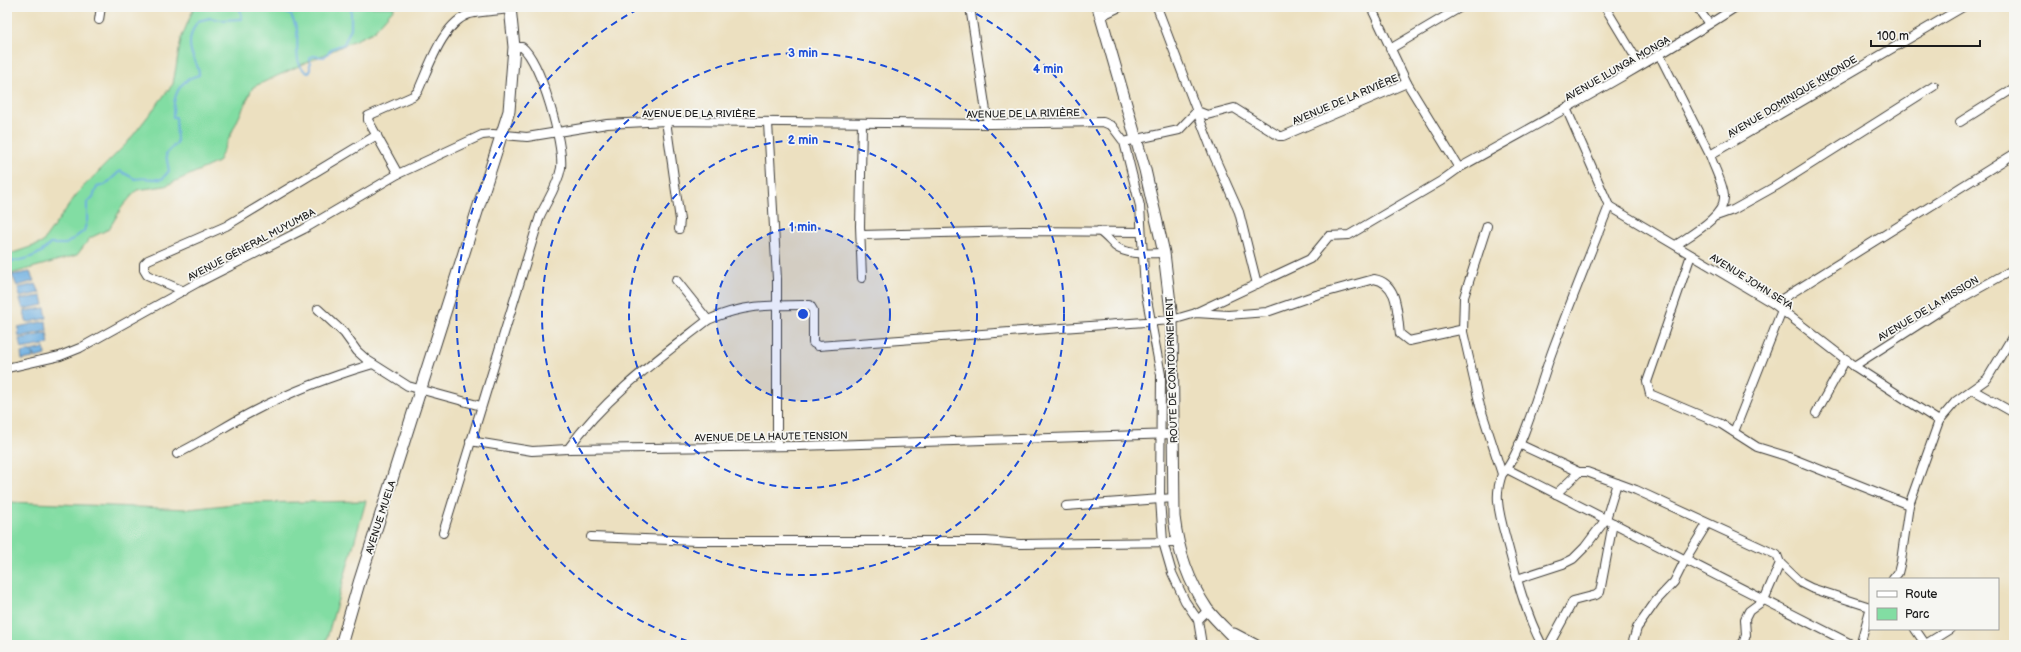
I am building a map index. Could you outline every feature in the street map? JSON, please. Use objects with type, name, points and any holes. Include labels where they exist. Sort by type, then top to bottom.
[{"type":"street","points":[[99,20],[101,7]]},
{"type":"street","points":[[970,7],[988,124]]},
{"type":"street","points":[[1100,12],[1120,7]]},
{"type":"street","points":[[1158,7],[1197,111],[1239,212],[1257,284]]},
{"type":"street","points":[[1370,7],[1407,84]]},
{"type":"street","points":[[1390,49],[1461,7]]},
{"type":"street","points":[[1605,7],[1640,65]]},
{"type":"street","points":[[1697,7],[1709,24]]},
{"type":"street","name":"AVENUE ILUNGA MONGA","points":[[1609,206],[1566,108],[1736,7]]},
{"type":"street","name":"AVENUE DOMINIQUE KIKONDE","points":[[1710,155],[1963,7]]},
{"type":"street","points":[[398,174],[368,120],[368,116],[413,96],[418,91],[448,29],[460,18],[471,14],[510,8],[514,47],[511,98],[502,135]]},
{"type":"street","name":"ROUTE DE CONTOURNEMENT","points":[[1100,12],[1137,140],[1164,253],[1172,320],[1174,518],[1177,542],[1186,571],[1208,610],[1241,645]]},
{"type":"street","points":[[443,533],[540,216],[559,178],[560,154],[548,100],[536,67],[527,51],[522,47],[514,47]]},
{"type":"street","points":[[1658,54],[1710,155],[1724,196],[1722,207],[1716,216]]},
{"type":"street","name":"AVENUE DE LA RIVIÈRE","points":[[1197,111],[1207,115],[1234,108],[1279,136],[1283,136],[1407,84],[1459,168]]},
{"type":"street","points":[[1676,245],[1716,216],[1733,210],[1776,186],[1934,86]]},
{"type":"street","points":[[1960,122],[2014,88]]},
{"type":"street","points":[[568,449],[586,426],[631,381],[708,320],[752,306],[810,305],[812,307],[813,343],[818,346],[1172,320],[1196,313],[1310,259],[1329,236],[1349,235],[1441,181],[1459,168],[1566,108]]},
{"type":"street","points":[[1197,111],[1179,130],[1124,142],[1140,206],[1145,289],[1161,375],[1160,499],[1163,542],[1172,573],[1185,601],[1198,620],[1202,645]]},
{"type":"street","points":[[666,122],[680,220],[679,229]]},
{"type":"street","name":"AVENUE DE LA RIVIÈRE","points":[[502,135],[527,137],[556,131],[607,124],[666,122],[768,124],[988,124],[1103,122],[1112,126],[1124,142]]},
{"type":"street","points":[[862,123],[862,278]]},
{"type":"street","points":[[768,124],[778,305],[777,446]]},
{"type":"street","points":[[184,291],[147,274],[144,270],[144,264],[148,260],[226,226],[377,135]]},
{"type":"street","name":"AVENUE GÉNERAL MUYUMBA","points":[[7,368],[60,356],[80,348],[184,291],[304,229],[398,174],[482,135],[502,135]]},
{"type":"street","name":"AVENUE MUELA","points":[[341,645],[359,583],[502,135]]},
{"type":"street","points":[[1774,304],[2014,154]]},
{"type":"street","points":[[1542,645],[1535,631],[1517,579],[1498,501],[1498,484],[1519,444],[1553,349],[1609,206]]},
{"type":"street","name":"AVENUE JOHN SEYA","points":[[1609,206],[1774,304],[1854,366],[1939,421]]},
{"type":"street","points":[[1487,226],[1464,297],[1463,332],[1480,406],[1504,471],[1556,494],[1853,645]]},
{"type":"street","points":[[861,235],[1022,231],[1141,232]]},
{"type":"street","points":[[1099,231],[1116,247],[1142,254],[1164,253]]},
{"type":"street","points":[[1691,254],[1647,382],[1647,389],[1650,394],[1721,424],[1757,447],[1786,456],[1909,505]]},
{"type":"street","name":"AVENUE DE LA MISSION","points":[[1854,366],[1949,304],[2014,269]]},
{"type":"street","points":[[1196,313],[1228,315],[1267,312],[1316,295],[1374,279],[1381,280],[1386,284],[1396,298],[1400,334],[1409,341],[1460,330],[1463,332]]},
{"type":"street","points":[[676,280],[708,320]]},
{"type":"street","points":[[318,309],[344,333],[357,351],[373,364],[405,385],[481,406]]},
{"type":"street","points":[[1734,432],[1782,310]]},
{"type":"street","points":[[1894,578],[1898,573],[1901,561],[1909,505],[1939,421],[1956,401],[1987,379],[2014,334]]},
{"type":"street","points":[[1816,412],[1846,359]]},
{"type":"street","points":[[177,454],[202,442],[253,411],[297,390],[373,364]]},
{"type":"street","points":[[1973,390],[2014,413]]},
{"type":"street","name":"AVENUE DE LA HAUTE TENSION","points":[[470,441],[532,452],[568,449],[777,446],[1174,434]]},
{"type":"street","points":[[1519,444],[1579,472],[1587,472],[1636,490],[1706,524],[1765,548],[1777,555],[1780,563],[1801,583],[1811,588],[1869,607]]},
{"type":"street","points":[[1556,494],[1579,472]]},
{"type":"street","points":[[1549,645],[1573,601],[1596,595],[1600,592],[1609,521],[1617,484]]},
{"type":"street","points":[[1066,506],[1174,498]]},
{"type":"street","points":[[1517,579],[1563,564],[1574,558],[1609,521]]},
{"type":"street","points":[[1632,645],[1637,628],[1656,600],[1674,582],[1706,524]]},
{"type":"street","points":[[591,537],[697,541],[948,540],[1020,544],[1177,542]]},
{"type":"street","points":[[1740,645],[1743,644],[1746,635],[1745,619],[1749,611],[1764,600],[1780,563]]},
{"type":"street","points":[[1198,620],[1208,610]]},
{"type":"street","points":[[1860,645],[1869,614]]},
{"type":"street","points":[[1916,630],[1926,644],[1948,630]]},
{"type":"street","name":"ROUTE DE CONTOURNEMENT","points":[[1228,631],[1255,645]]},
{"type":"green space","points":[[194,7],[395,7],[373,32],[253,87],[218,162],[165,186],[137,190],[122,207],[109,229],[90,238],[77,255],[7,275],[7,255],[42,243],[79,191],[127,143],[173,84],[181,39]]},
{"type":"green space","points":[[366,501],[325,645],[7,645],[7,502],[189,509],[243,503]]},
{"type":"water","points":[[30,272],[34,281],[17,286],[12,275]]},
{"type":"water","points":[[36,284],[40,293],[20,297],[18,288]]},
{"type":"water","points":[[42,296],[44,305],[23,309],[20,299]]},
{"type":"water","points":[[45,308],[47,318],[30,322],[26,321],[24,311]]},
{"type":"water","points":[[46,321],[47,331],[19,337],[18,327]]},
{"type":"water","points":[[47,333],[49,344],[21,349],[19,339]]},
{"type":"water","points":[[44,348],[45,355],[35,358],[32,352],[33,358],[22,360],[21,353]]},
{"type":"waterway","points":[[7,262],[36,255],[50,244],[66,244],[84,231],[87,221],[87,203],[93,197],[97,187],[105,185],[120,171],[135,179],[162,179],[169,171],[166,154],[177,143],[176,117],[173,117],[173,109],[178,90],[186,81],[199,75],[190,47],[190,38],[193,29],[198,21],[210,18],[222,20],[242,19],[240,9],[242,7]]},
{"type":"waterway","points":[[260,7],[283,11],[291,15],[297,30],[298,60],[303,69],[308,73],[310,72],[310,58],[313,56],[324,57],[333,48],[344,44],[351,28],[351,7]]}]
